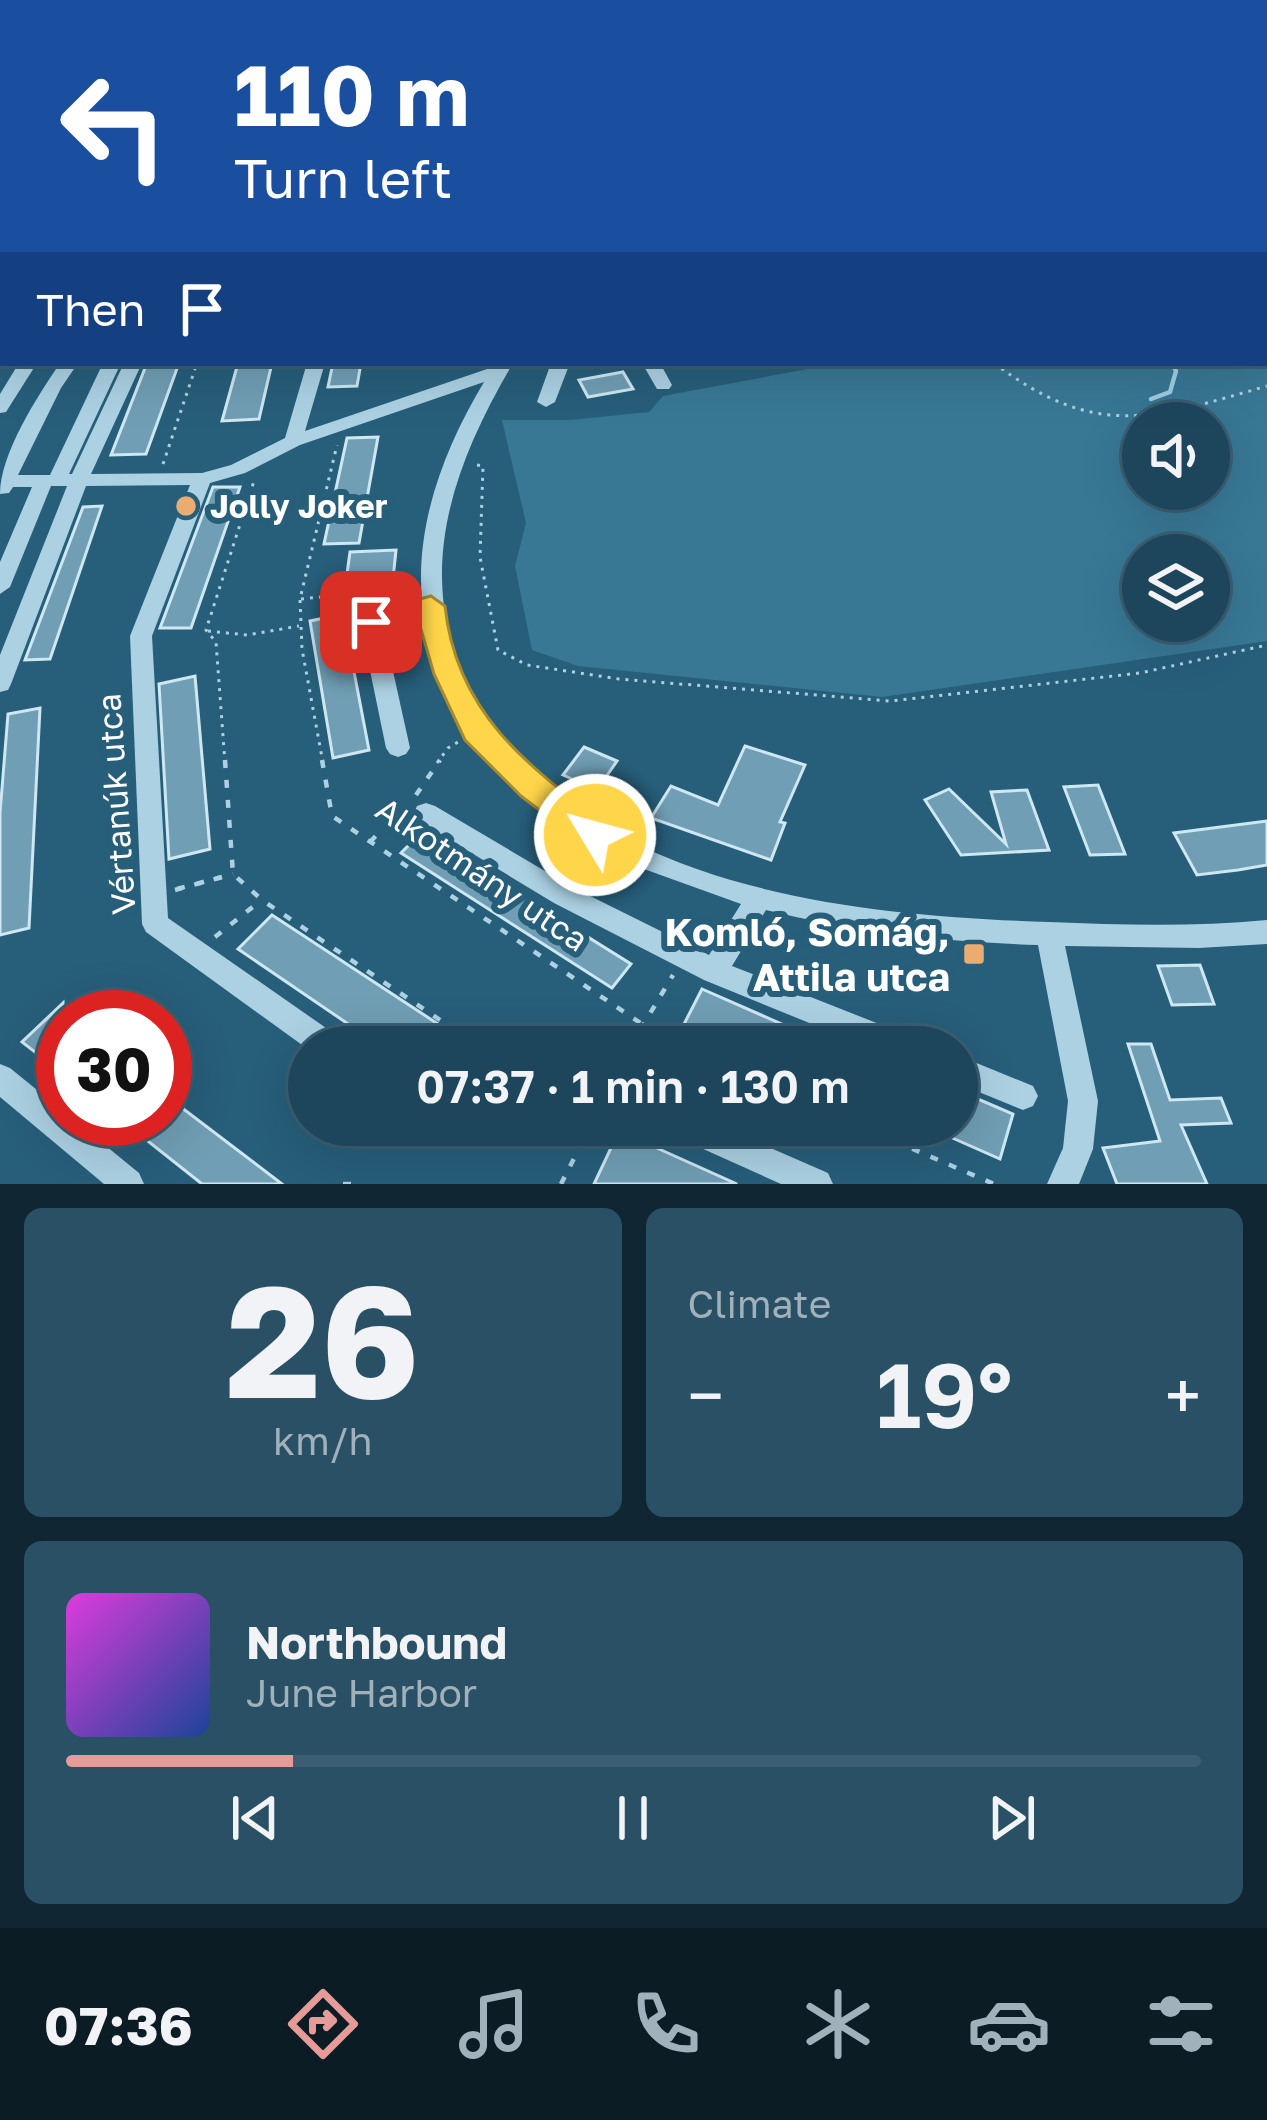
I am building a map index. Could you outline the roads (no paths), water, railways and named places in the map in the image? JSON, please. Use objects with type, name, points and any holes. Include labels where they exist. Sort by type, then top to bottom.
[{"type":"street","points":[[0,408],[26,366]]},
{"type":"street","points":[[3,484],[67,366]]},
{"type":"street","points":[[0,684],[60,479],[111,366]]},
{"type":"street","points":[[0,587],[131,366]]},
{"type":"street","points":[[292,441],[315,366]]},
{"type":"street","points":[[546,402],[560,366]]},
{"type":"street","points":[[653,366],[663,385]]},
{"type":"street","points":[[3,484],[202,479],[238,469],[292,441],[502,367]]},
{"type":"street","points":[[502,367],[452,457],[435,517],[433,628],[468,719],[491,751],[595,835],[705,885],[758,899],[982,934],[1224,937],[1267,932]]},
{"type":"street","name":"Vértanúk utca","points":[[202,479],[142,636],[155,924],[299,1026]]},
{"type":"street","points":[[398,748],[371,622],[431,606]]},
{"type":"street","name":"Alkotmány utca","points":[[426,814],[684,958],[850,1026]]},
{"type":"street","points":[[713,971],[758,899]]},
{"type":"street","points":[[1048,934],[1083,1101],[1078,1149],[1063,1184]]},
{"type":"street","points":[[0,1078],[128,1184]]},
{"type":"street","points":[[978,1078],[1023,1096]]},
{"type":"street","points":[[731,1146],[817,1184]]},
{"type":"waterway","points":[[1151,399],[1170,392],[1174,366]]},
{"type":"place","name":"Jolly Joker","points":[[186,506]]},
{"type":"place","name":"Komló, Somág, Attila utca","points":[[974,954]]}]
